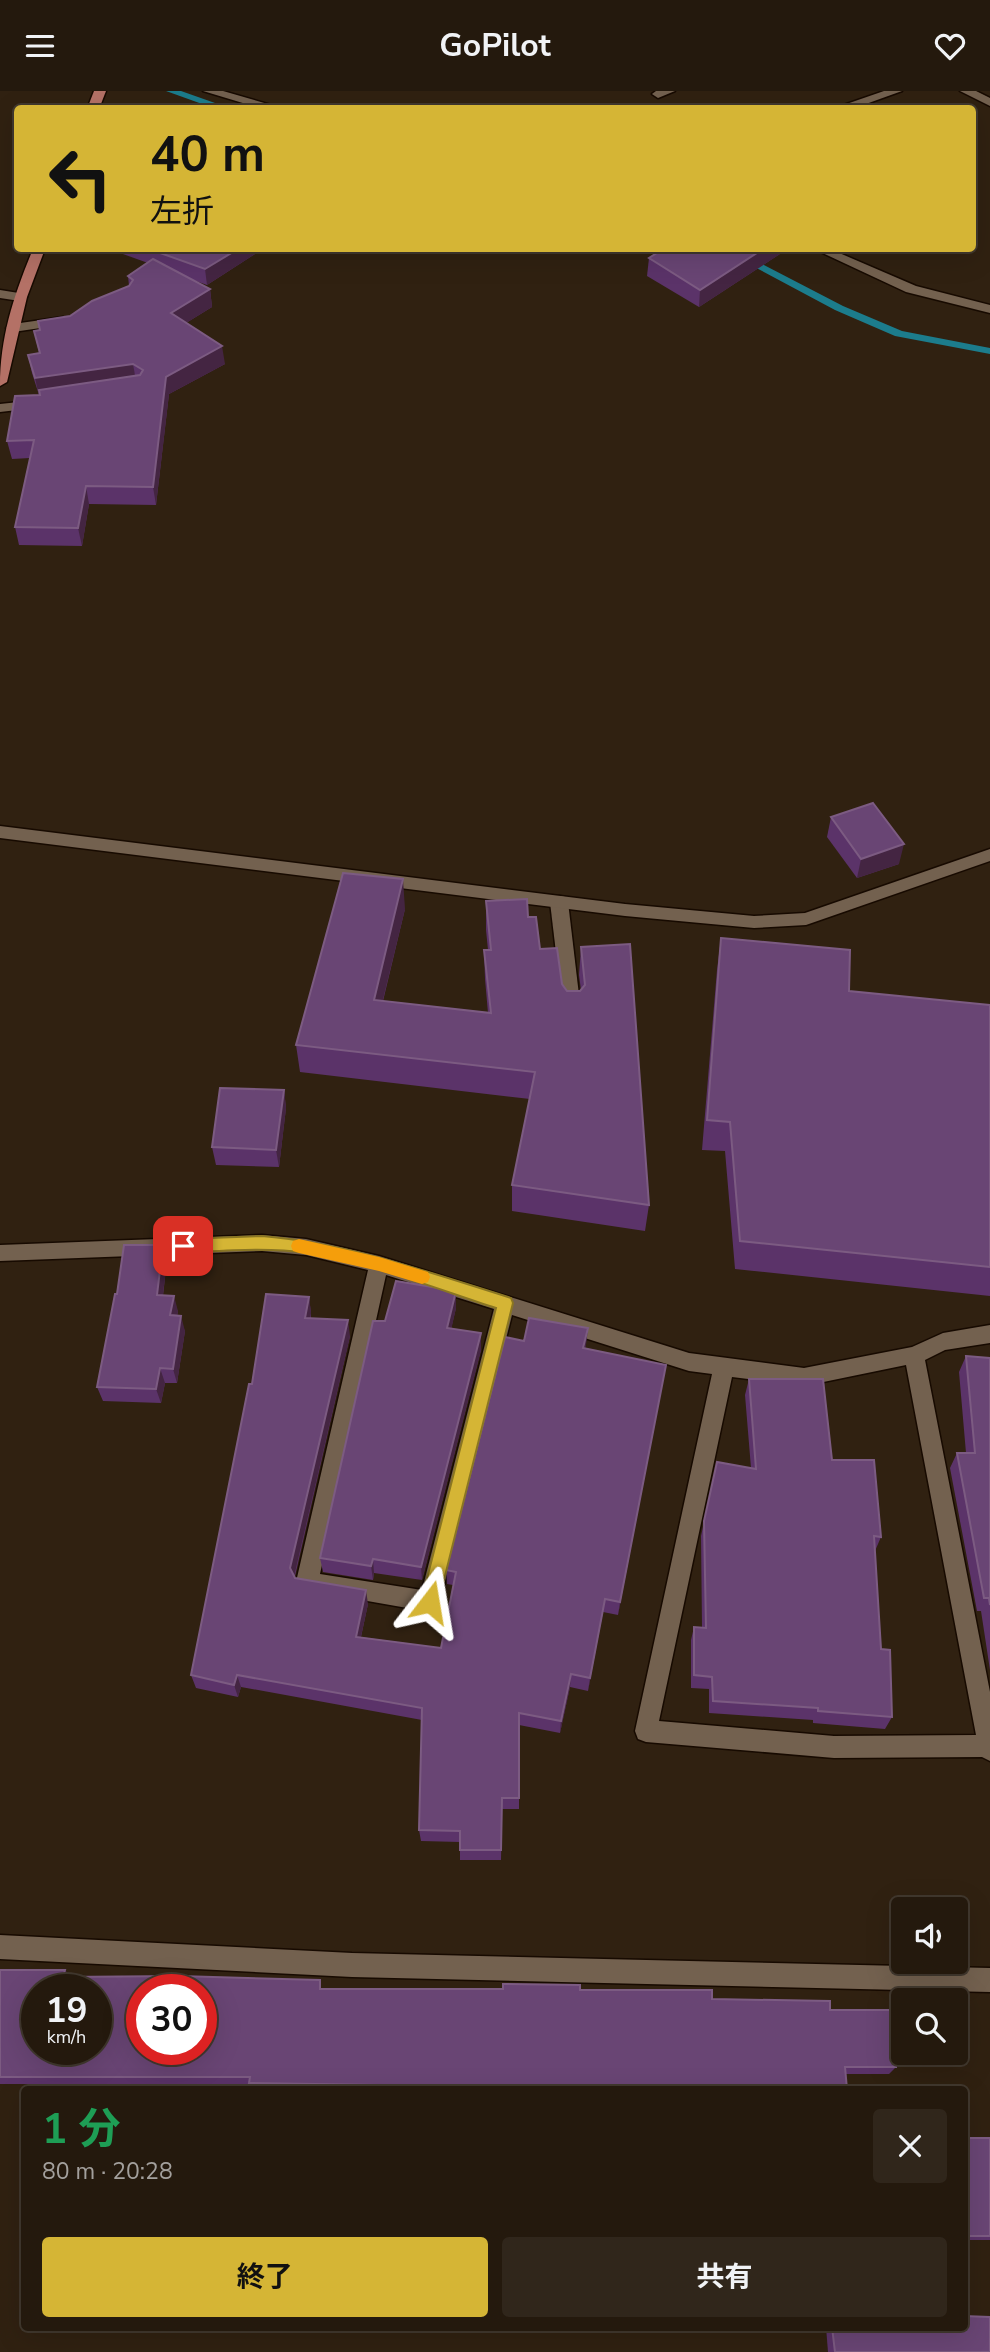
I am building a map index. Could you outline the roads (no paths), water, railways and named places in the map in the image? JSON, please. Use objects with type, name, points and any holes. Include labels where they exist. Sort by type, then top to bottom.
[{"type":"main road","points":[[0,382],[20,297],[38,252]]},
{"type":"street","points":[[209,91],[263,105]]},
{"type":"street","points":[[851,105],[895,91]]},
{"type":"street","points":[[966,91],[990,102]]},
{"type":"street","points":[[827,252],[911,289],[990,309]]},
{"type":"street","points":[[0,294],[20,297]]},
{"type":"street","points":[[13,328],[78,318]]},
{"type":"street","points":[[0,408],[52,402]]},
{"type":"street","points":[[0,832],[559,902],[754,922],[806,919],[990,855]]},
{"type":"street","points":[[559,902],[572,1012]]},
{"type":"street","points":[[0,1253],[262,1243],[306,1247],[379,1264],[689,1362],[804,1377],[914,1355],[943,1342],[990,1334]]},
{"type":"street","points":[[379,1264],[307,1582],[430,1602],[505,1303]]},
{"type":"street","points":[[724,1367],[646,1731],[834,1747],[989,1741],[914,1355]]},
{"type":"street","points":[[0,1947],[352,1965],[990,1980]]},
{"type":"waterway","points":[[171,91],[215,105]]},
{"type":"waterway","points":[[732,252],[839,308],[899,334],[990,351]]}]
